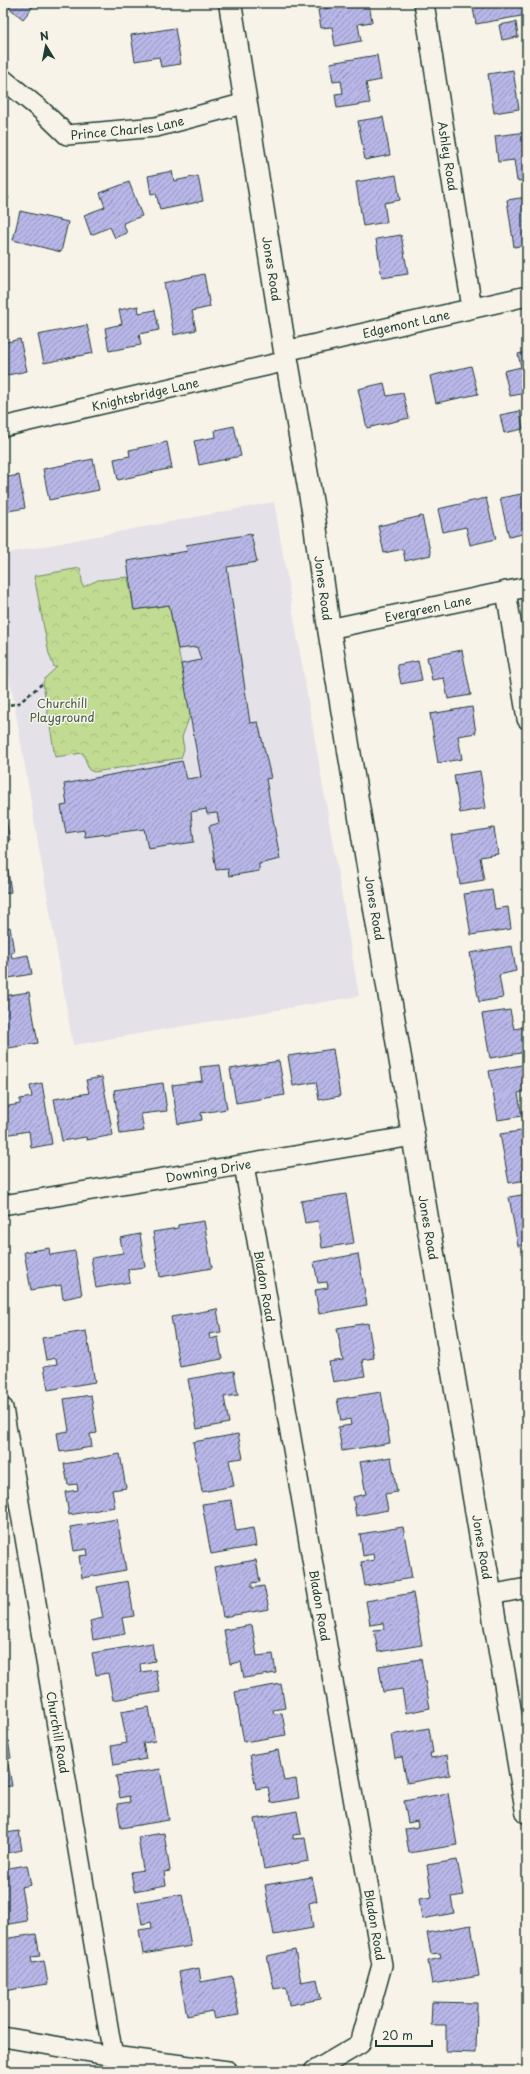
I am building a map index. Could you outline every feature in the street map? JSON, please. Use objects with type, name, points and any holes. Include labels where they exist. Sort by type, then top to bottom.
[{"type":"street","name":"Jones Road","points":[[230,3],[286,356],[313,510],[329,629],[527,1812]]},
{"type":"street","name":"Ashley Road","points":[[424,3],[472,308]]},
{"type":"street","name":"Prince Charles Lane","points":[[3,79],[41,110],[67,135],[156,127],[246,102]]},
{"type":"street","name":"Edgemont Lane","points":[[286,356],[472,308],[527,296]]},
{"type":"street","name":"Knightsbridge Lane","points":[[3,427],[286,356]]},
{"type":"street","name":"Evergreen Lane","points":[[329,629],[527,587]]},
{"type":"street","points":[[506,591],[527,718]]},
{"type":"street","name":"Downing Drive","points":[[3,1205],[413,1136]]},
{"type":"street","name":"Bladon Road","points":[[244,1165],[382,1964],[360,2044],[314,2071]]},
{"type":"street","name":"Churchill Road","points":[[3,1408],[115,2066]]},
{"type":"street","points":[[490,1595],[527,1588]]},
{"type":"street","points":[[3,2037],[115,2066],[228,2071]]},
{"type":"path","points":[[3,706],[19,703],[43,683]]},
{"type":"shaded area","points":[[274,502],[359,996],[73,1045],[3,639],[3,554]]},
{"type":"green space","name":"Churchill Playground","points":[[80,568],[83,587],[98,580],[128,577],[134,610],[169,605],[191,713],[182,737],[184,749],[181,758],[94,772],[89,770],[83,753],[55,757],[43,683],[45,678],[57,667],[54,667],[49,654],[34,576]]},
{"type":"building","points":[[3,3],[36,3],[23,19]]},
{"type":"building","points":[[328,3],[369,3],[372,22],[358,24],[361,41],[335,46],[332,27],[321,28],[318,10],[329,8]]},
{"type":"building","points":[[472,3],[527,3],[527,15],[476,24]]},
{"type":"building","points":[[516,22],[518,37],[502,40],[499,25]]},
{"type":"building","points":[[175,28],[181,64],[161,67],[159,57],[135,61],[131,35]]},
{"type":"building","points":[[377,55],[381,80],[366,83],[370,103],[337,108],[335,94],[343,93],[341,81],[333,82],[330,63]]},
{"type":"building","points":[[513,70],[519,109],[494,113],[488,74]]},
{"type":"building","points":[[383,117],[390,155],[365,160],[358,121]]},
{"type":"building","points":[[527,132],[527,180],[517,181],[514,160],[498,162],[495,136]]},
{"type":"building","points":[[172,171],[174,181],[198,176],[203,201],[160,210],[156,193],[151,194],[148,176]]},
{"type":"building","points":[[396,175],[400,200],[384,203],[387,222],[363,226],[356,182]]},
{"type":"building","points":[[129,182],[142,216],[123,223],[127,233],[115,238],[110,227],[91,235],[84,215],[105,207],[100,193]]},
{"type":"building","points":[[3,191],[9,198],[3,204]]},
{"type":"building","points":[[527,197],[527,245],[514,247],[507,200]]},
{"type":"building","points":[[20,211],[68,222],[61,252],[13,240]]},
{"type":"building","points":[[401,235],[408,274],[382,278],[376,239]]},
{"type":"building","points":[[204,274],[210,307],[192,311],[196,330],[174,335],[164,283]]},
{"type":"building","points":[[138,306],[139,313],[155,310],[159,330],[139,334],[141,345],[109,351],[105,328],[122,324],[119,310]]},
{"type":"building","points":[[87,325],[93,353],[44,363],[38,335]]},
{"type":"building","points":[[20,339],[27,371],[3,376],[3,343]]},
{"type":"building","points":[[527,352],[527,393],[510,396],[504,371],[521,367],[518,354]]},
{"type":"building","points":[[471,366],[478,394],[436,403],[430,376]]},
{"type":"building","points":[[384,383],[387,396],[403,393],[409,418],[367,428],[358,389]]},
{"type":"building","points":[[520,411],[523,429],[504,433],[500,415]]},
{"type":"building","points":[[234,426],[241,456],[199,465],[194,441],[216,437],[215,430]]},
{"type":"building","points":[[167,442],[172,468],[118,480],[114,459],[130,456],[129,450]]},
{"type":"building","points":[[93,459],[99,490],[49,500],[43,469]]},
{"type":"building","points":[[19,475],[25,508],[3,512],[3,478]]},
{"type":"building","points":[[527,493],[527,533],[509,537],[500,498]]},
{"type":"building","points":[[486,498],[496,539],[470,545],[466,527],[443,532],[438,509]]},
{"type":"building","points":[[422,516],[431,555],[405,561],[403,549],[384,553],[378,526]]},
{"type":"building","points":[[251,534],[257,562],[227,567],[250,723],[258,722],[271,778],[266,779],[280,859],[259,864],[259,871],[229,876],[228,869],[216,870],[209,826],[219,823],[217,813],[207,814],[206,809],[191,812],[194,842],[148,849],[144,829],[85,837],[84,830],[66,833],[61,806],[67,805],[64,784],[182,761],[187,779],[201,777],[181,664],[201,660],[197,647],[178,649],[169,605],[134,610],[127,561],[188,551],[186,545]]},
{"type":"building","points":[[462,650],[471,695],[448,699],[444,678],[432,680],[427,657]]},
{"type":"building","points":[[418,661],[422,680],[401,684],[397,665]]},
{"type":"building","points":[[472,707],[476,733],[458,736],[462,759],[438,763],[430,714]]},
{"type":"building","points":[[480,771],[486,808],[460,813],[454,775]]},
{"type":"building","points":[[6,820],[10,840],[3,841],[3,821]]},
{"type":"building","points":[[494,828],[498,854],[480,857],[484,880],[460,884],[452,835]]},
{"type":"building","points":[[6,858],[11,892],[3,894],[3,859]]},
{"type":"building","points":[[492,890],[495,909],[508,907],[511,929],[471,935],[464,894]]},
{"type":"building","points":[[10,927],[14,952],[11,952],[12,958],[28,955],[32,974],[3,979],[3,929]]},
{"type":"building","points":[[512,946],[516,971],[499,975],[503,998],[479,1002],[470,953]]},
{"type":"building","points":[[29,992],[38,1043],[3,1049],[3,996]]},
{"type":"building","points":[[510,1010],[514,1029],[525,1027],[527,1052],[490,1058],[482,1014]]},
{"type":"building","points":[[333,1049],[340,1096],[319,1100],[316,1082],[293,1086],[288,1056]]},
{"type":"building","points":[[279,1061],[285,1095],[236,1103],[230,1069]]},
{"type":"building","points":[[527,1064],[527,1091],[518,1093],[522,1116],[498,1120],[489,1071]]},
{"type":"building","points":[[220,1065],[227,1109],[201,1113],[202,1120],[178,1124],[172,1085],[202,1081],[200,1067]]},
{"type":"building","points":[[102,1077],[113,1135],[87,1140],[86,1137],[62,1141],[54,1099],[89,1093],[86,1080]]},
{"type":"building","points":[[42,1083],[52,1144],[31,1148],[29,1131],[4,1135],[3,1107],[20,1104],[20,1099],[32,1097],[30,1086]]},
{"type":"building","points":[[163,1083],[167,1111],[141,1114],[144,1131],[120,1134],[114,1090]]},
{"type":"building","points":[[527,1130],[527,1180],[509,1183],[500,1134]]},
{"type":"building","points":[[346,1194],[354,1243],[322,1248],[318,1221],[305,1223],[301,1201]]},
{"type":"building","points":[[527,1194],[527,1245],[518,1246],[509,1197]]},
{"type":"building","points":[[204,1221],[212,1268],[160,1277],[153,1232],[178,1228],[178,1225]]},
{"type":"building","points":[[140,1234],[145,1267],[128,1269],[130,1282],[96,1288],[91,1258],[123,1253],[120,1238]]},
{"type":"building","points":[[49,1248],[50,1255],[75,1251],[82,1295],[63,1299],[61,1285],[31,1290],[24,1252]]},
{"type":"building","points":[[358,1254],[367,1305],[319,1314],[315,1290],[328,1288],[327,1282],[318,1283],[314,1262]]},
{"type":"building","points":[[217,1309],[221,1332],[209,1334],[210,1339],[218,1337],[222,1359],[180,1367],[171,1317]]},
{"type":"building","points":[[368,1323],[374,1358],[362,1360],[365,1376],[333,1382],[329,1362],[343,1360],[337,1328]]},
{"type":"building","points":[[86,1331],[95,1382],[48,1390],[44,1366],[57,1364],[56,1358],[46,1360],[42,1338]]},
{"type":"building","points":[[234,1371],[238,1395],[224,1397],[229,1423],[197,1429],[188,1379]]},
{"type":"building","points":[[381,1392],[390,1443],[342,1451],[338,1427],[351,1425],[350,1419],[341,1421],[337,1399]]},
{"type":"building","points":[[91,1395],[97,1433],[90,1434],[92,1447],[60,1452],[57,1433],[69,1431],[64,1399]]},
{"type":"building","points":[[238,1434],[243,1458],[229,1460],[234,1486],[202,1492],[193,1442]]},
{"type":"building","points":[[120,1454],[126,1488],[112,1490],[115,1507],[69,1515],[65,1492],[78,1490],[77,1484],[68,1485],[64,1464]]},
{"type":"building","points":[[391,1457],[397,1492],[385,1494],[388,1510],[356,1516],[353,1497],[366,1494],[360,1462]]},
{"type":"building","points":[[231,1500],[236,1531],[253,1528],[256,1546],[211,1554],[202,1504]]},
{"type":"building","points":[[117,1519],[126,1570],[82,1578],[79,1556],[88,1555],[87,1549],[74,1551],[70,1527]]},
{"type":"building","points":[[403,1527],[412,1578],[365,1586],[361,1562],[374,1560],[373,1554],[363,1556],[360,1534]]},
{"type":"building","points":[[256,1560],[260,1582],[252,1583],[252,1588],[264,1586],[269,1609],[223,1617],[214,1567]]},
{"type":"building","points":[[128,1581],[134,1616],[122,1618],[125,1634],[93,1640],[90,1621],[103,1618],[97,1587]]},
{"type":"building","points":[[413,1593],[422,1645],[378,1652],[374,1630],[384,1629],[383,1623],[370,1625],[366,1601]]},
{"type":"building","points":[[252,1625],[257,1656],[273,1654],[276,1673],[244,1678],[241,1662],[230,1664],[224,1630]]},
{"type":"building","points":[[152,1643],[155,1661],[140,1664],[141,1672],[156,1670],[160,1692],[113,1700],[108,1673],[96,1675],[92,1653]]},
{"type":"building","points":[[421,1659],[430,1708],[406,1713],[402,1689],[383,1692],[379,1666]]},
{"type":"building","points":[[281,1684],[285,1708],[273,1710],[274,1714],[282,1713],[286,1735],[244,1742],[235,1692]]},
{"type":"building","points":[[149,1707],[155,1741],[143,1743],[146,1759],[114,1765],[111,1746],[127,1743],[121,1712]]},
{"type":"building","points":[[429,1728],[433,1753],[430,1753],[431,1758],[447,1755],[450,1775],[407,1783],[402,1757],[395,1758],[391,1735]]},
{"type":"building","points":[[7,1734],[11,1758],[3,1759],[3,1735]]},
{"type":"building","points":[[278,1750],[284,1781],[296,1779],[299,1798],[271,1803],[268,1787],[256,1789],[250,1755]]},
{"type":"building","points":[[8,1764],[12,1786],[3,1787],[3,1765]]},
{"type":"building","points":[[160,1769],[169,1820],[121,1828],[117,1804],[130,1802],[129,1796],[120,1798],[116,1776]]},
{"type":"building","points":[[448,1793],[457,1845],[409,1853],[405,1829],[418,1827],[417,1821],[408,1823],[404,1801]]},
{"type":"building","points":[[297,1811],[301,1834],[293,1835],[293,1839],[305,1838],[309,1861],[264,1869],[255,1819]]},
{"type":"building","points":[[3,1817],[6,1833],[19,1831],[22,1850],[3,1854]]},
{"type":"building","points":[[164,1833],[170,1871],[164,1872],[166,1885],[134,1891],[131,1872],[143,1870],[138,1837]]},
{"type":"building","points":[[457,1860],[464,1895],[451,1897],[454,1913],[422,1919],[419,1899],[432,1897],[427,1865]]},
{"type":"building","points":[[27,1865],[31,1885],[21,1887],[27,1921],[3,1925],[3,1869]]},
{"type":"building","points":[[312,1877],[317,1901],[309,1903],[313,1928],[274,1935],[265,1885]]},
{"type":"building","points":[[182,1894],[191,1946],[143,1954],[139,1930],[152,1928],[151,1922],[142,1924],[138,1902]]},
{"type":"building","points":[[471,1925],[479,1976],[432,1984],[428,1961],[441,1958],[440,1953],[431,1954],[427,1933]]},
{"type":"building","points":[[36,1934],[40,1956],[31,1957],[32,1963],[44,1961],[48,1984],[3,1991],[3,1939]]},
{"type":"building","points":[[295,1950],[301,1982],[317,1979],[321,1999],[289,2005],[286,1987],[274,1989],[267,1956]]},
{"type":"building","points":[[199,1968],[201,1982],[232,1976],[239,2015],[214,2019],[212,2011],[187,2016],[179,1972]]},
{"type":"building","points":[[432,2002],[477,2003],[476,2053],[446,2052],[446,2025],[431,2025]]}]
